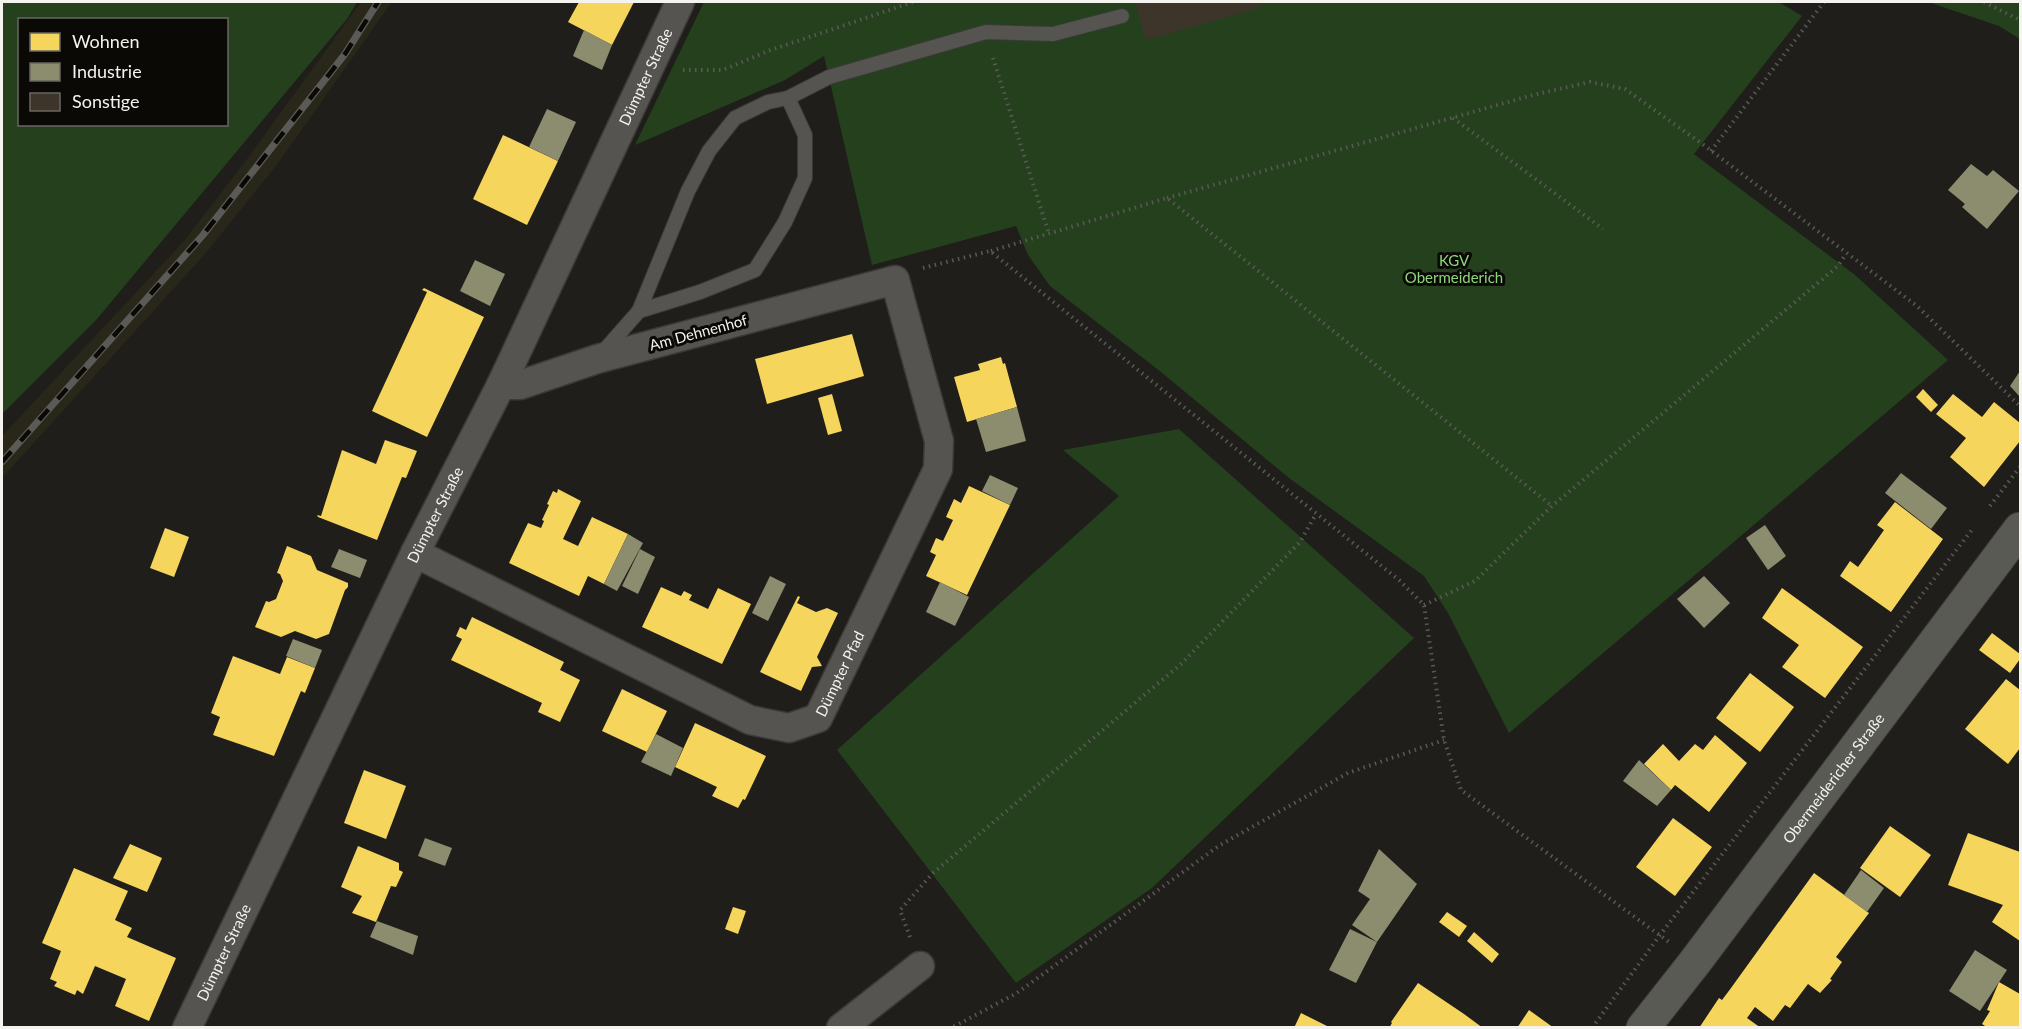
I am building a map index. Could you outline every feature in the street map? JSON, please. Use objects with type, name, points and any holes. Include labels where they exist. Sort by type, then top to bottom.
[{"type":"main road","name":"Obermeidericher Straße","points":[[1643,1028],[2020,529]]},
{"type":"street","name":"Dümpter Straße","points":[[188,1028],[415,553],[501,385],[680,2]]},
{"type":"street","name":"Am Dehnenhof","points":[[501,385],[520,385],[597,359],[895,280]]},
{"type":"street","name":"Dümpter Pfad","points":[[415,553],[750,720],[789,728],[818,718],[938,469],[939,441],[895,280]]},
{"type":"street","points":[[841,1028],[920,966]]},
{"type":"lane","points":[[597,359],[639,312],[688,191],[709,151],[735,118],[768,102],[788,98],[829,77],[986,32],[1053,34],[1122,16]]},
{"type":"lane","points":[[639,312],[700,292],[755,270],[785,222],[805,178],[805,135],[788,98]]},
{"type":"path","points":[[651,62],[683,70],[723,70],[768,51],[913,2]]},
{"type":"path","points":[[1711,151],[1824,2]]},
{"type":"path","points":[[1984,2],[2020,20]]},
{"type":"path","points":[[986,32],[1049,234]]},
{"type":"path","points":[[895,280],[914,270],[990,251],[1453,117],[1590,82],[1625,89],[1917,306],[2020,406]]},
{"type":"path","points":[[1453,117],[1603,229]]},
{"type":"path","points":[[1167,198],[1552,506]]},
{"type":"path","points":[[990,251],[1399,580],[1424,605],[1444,740],[1461,790],[1695,962]]},
{"type":"path","points":[[1424,605],[1475,581],[1552,506],[1838,266],[1846,255]]},
{"type":"path","points":[[1984,513],[2020,467]]},
{"type":"path","points":[[920,966],[900,910],[933,873],[1180,664],[1300,542],[1316,514]]},
{"type":"path","points":[[1592,1028],[1660,935],[1977,523]]},
{"type":"path","points":[[948,1028],[1017,993],[1220,845],[1347,773],[1444,740]]},
{"type":"shaded area","points":[[361,2],[392,2],[276,166],[206,253],[2,478],[2,436],[183,242],[247,159]]},
{"type":"green space","points":[[2,2],[357,2],[347,19],[97,319],[2,414]]},
{"type":"green space","name":"KGV Obermeiderich","points":[[704,2],[1779,2],[1802,16],[1694,154],[1855,275],[1948,360],[1509,733],[1448,613],[1424,576],[1289,478],[1161,372],[1050,286],[1028,255],[1016,226],[872,265],[824,56],[785,80],[635,145]]},
{"type":"green space","points":[[1928,2],[2020,2],[2020,39],[1999,26]]},
{"type":"green space","points":[[1179,429],[1414,638],[1152,888],[1016,983],[837,750],[1119,496],[1063,450]]},
{"type":"building: Wohnen","points":[[579,2],[634,2],[612,45],[568,22]]},
{"type":"building: Wohnen","points":[[503,135],[558,161],[527,225],[473,199]]},
{"type":"building: Wohnen","points":[[424,288],[484,317],[427,437],[372,411],[427,292],[422,290]]},
{"type":"building: Wohnen","points":[[852,334],[864,376],[767,404],[755,359]]},
{"type":"building: Wohnen","points":[[1001,357],[1003,364],[1005,363],[1017,407],[967,422],[954,377],[980,370],[978,364]]},
{"type":"building: Wohnen","points":[[1923,389],[1938,405],[1931,412],[1916,397]]},
{"type":"building: Wohnen","points":[[832,394],[842,431],[828,435],[818,398]]},
{"type":"building: Wohnen","points":[[1953,394],[1982,417],[1994,402],[2020,423],[2020,441],[1984,487],[1950,457],[1966,438],[1936,414]]},
{"type":"building: Wohnen","points":[[385,440],[417,451],[406,478],[402,477],[377,540],[318,517],[317,515],[321,516],[342,450],[376,464]]},
{"type":"building: Wohnen","points":[[969,486],[1010,505],[967,595],[926,576],[936,555],[930,552],[936,538],[943,541],[953,520],[946,517],[954,499],[961,503]]},
{"type":"building: Wohnen","points":[[558,489],[581,501],[563,539],[578,546],[592,517],[628,534],[604,584],[588,576],[579,596],[509,563],[528,523],[541,528],[549,505],[547,504],[553,491],[557,493]]},
{"type":"building: Wohnen","points":[[1895,502],[1943,539],[1891,612],[1840,576],[1850,561],[1858,567],[1884,530],[1877,525]]},
{"type":"building: Wohnen","points":[[165,528],[189,537],[174,577],[150,568]]},
{"type":"building: Wohnen","points":[[287,546],[311,556],[317,570],[348,583],[329,634],[316,639],[295,631],[281,637],[255,627],[266,601],[276,599],[283,581],[277,573]]},
{"type":"building: Wohnen","points":[[661,587],[681,596],[684,591],[692,595],[689,600],[708,609],[718,588],[751,604],[722,664],[642,627]]},
{"type":"building: Wohnen","points":[[1782,588],[1863,647],[1825,698],[1782,667],[1799,645],[1762,618]]},
{"type":"building: Wohnen","points":[[798,596],[800,597],[797,603],[816,612],[827,608],[838,613],[817,657],[822,666],[812,667],[801,691],[760,672]]},
{"type":"building: Wohnen","points":[[472,617],[564,662],[560,670],[580,680],[560,722],[538,712],[542,703],[451,660],[462,639],[456,636],[460,627],[466,630]]},
{"type":"building: Wohnen","points":[[1992,633],[2020,654],[2020,659],[2010,673],[1979,650]]},
{"type":"building: Wohnen","points":[[233,656],[280,674],[287,657],[315,668],[305,693],[301,691],[274,756],[213,735],[220,717],[211,713]]},
{"type":"building: Wohnen","points":[[1750,673],[1794,707],[1760,752],[1716,718]]},
{"type":"building: Wohnen","points":[[2006,679],[2020,690],[2020,748],[2008,764],[1965,729]]},
{"type":"building: Wohnen","points":[[622,689],[667,711],[647,752],[602,731]]},
{"type":"building: Wohnen","points":[[695,723],[766,756],[745,800],[743,799],[738,808],[712,796],[717,787],[675,767]]},
{"type":"building: Wohnen","points":[[1715,735],[1747,763],[1709,812],[1675,785],[1671,790],[1644,764],[1663,744],[1679,761],[1695,744],[1703,750]]},
{"type":"building: Wohnen","points":[[364,770],[406,786],[386,839],[344,823]]},
{"type":"building: Wohnen","points":[[1673,818],[1712,847],[1675,896],[1636,867]]},
{"type":"building: Wohnen","points":[[1890,826],[1931,855],[1900,897],[1860,868]]},
{"type":"building: Wohnen","points":[[1968,833],[2020,852],[2020,941],[1992,922],[2003,905],[1948,885]]},
{"type":"building: Wohnen","points":[[130,844],[162,858],[147,892],[113,878]]},
{"type":"building: Wohnen","points":[[358,846],[399,863],[399,870],[403,872],[396,887],[391,886],[376,922],[352,913],[362,896],[341,887]]},
{"type":"building: Wohnen","points":[[74,868],[128,891],[115,920],[132,928],[127,937],[176,958],[149,1021],[115,1006],[126,979],[95,966],[83,994],[77,990],[75,995],[54,986],[57,982],[50,979],[61,951],[42,943]]},
{"type":"building: Wohnen","points":[[1814,873],[1869,913],[1836,957],[1842,962],[1830,979],[1832,980],[1820,993],[1808,984],[1790,1008],[1785,1005],[1773,1021],[1755,1007],[1747,1018],[1761,1028],[1699,1028],[1719,998],[1722,1000],[1731,988]]},
{"type":"building: Wohnen","points":[[733,907],[746,911],[738,934],[725,929]]},
{"type":"building: Wohnen","points":[[1447,912],[1467,926],[1459,937],[1439,922]]},
{"type":"building: Wohnen","points":[[1474,932],[1499,954],[1492,963],[1467,941]]},
{"type":"building: Wohnen","points":[[1999,982],[2020,994],[2020,1028],[1988,1028],[1982,1024],[1990,1011],[1987,1010]]},
{"type":"building: Wohnen","points":[[1418,983],[1464,1014],[1483,1028],[1389,1028]]},
{"type":"building: Wohnen","points":[[1529,1010],[1554,1028],[1517,1028]]},
{"type":"building: Wohnen","points":[[1301,1013],[1331,1028],[1294,1028]]},
{"type":"building: Industrie","points":[[584,30],[612,45],[602,70],[573,56]]},
{"type":"building: Industrie","points":[[547,109],[576,122],[558,161],[529,147]]},
{"type":"building: Industrie","points":[[1971,164],[1987,176],[1993,170],[2019,191],[1987,229],[1962,207],[1965,204],[1948,190]]},
{"type":"building: Industrie","points":[[475,260],[505,274],[490,306],[460,291]]},
{"type":"building: Industrie","points":[[2020,371],[2020,397],[2010,386]]},
{"type":"building: Industrie","points":[[1017,407],[1026,441],[986,452],[976,419]]},
{"type":"building: Industrie","points":[[1901,473],[1947,508],[1931,529],[1885,493]]},
{"type":"building: Industrie","points":[[990,475],[1018,488],[1010,505],[982,491]]},
{"type":"building: Industrie","points":[[1765,525],[1786,556],[1768,570],[1746,538]]},
{"type":"building: Industrie","points":[[628,534],[643,543],[617,591],[604,584]]},
{"type":"building: Industrie","points":[[339,549],[367,560],[360,578],[331,567]]},
{"type":"building: Industrie","points":[[640,549],[655,557],[638,594],[622,586]]},
{"type":"building: Industrie","points":[[770,576],[786,584],[768,621],[752,613]]},
{"type":"building: Industrie","points":[[1704,576],[1730,603],[1704,628],[1677,599]]},
{"type":"building: Industrie","points":[[940,582],[969,597],[955,626],[926,612]]},
{"type":"building: Industrie","points":[[293,639],[322,650],[315,668],[286,656]]},
{"type":"building: Industrie","points":[[656,734],[683,748],[671,776],[641,762]]},
{"type":"building: Industrie","points":[[1639,760],[1671,790],[1657,806],[1623,781]]},
{"type":"building: Industrie","points":[[425,838],[452,848],[445,866],[418,856]]},
{"type":"building: Industrie","points":[[1379,849],[1417,884],[1377,942],[1352,925],[1370,899],[1358,891]]},
{"type":"building: Industrie","points":[[1861,870],[1884,888],[1867,912],[1844,895]]},
{"type":"building: Industrie","points":[[377,921],[418,936],[413,955],[370,937]]},
{"type":"building: Industrie","points":[[1350,929],[1377,942],[1356,983],[1329,970]]},
{"type":"building: Industrie","points":[[1975,950],[2007,970],[1980,1011],[1949,991]]},
{"type":"building: Sonstige","points":[[1135,2],[1261,2],[1262,7],[1146,40]]},
{"type":"railway","points":[[2,462],[203,235],[345,54],[378,2]]}]
